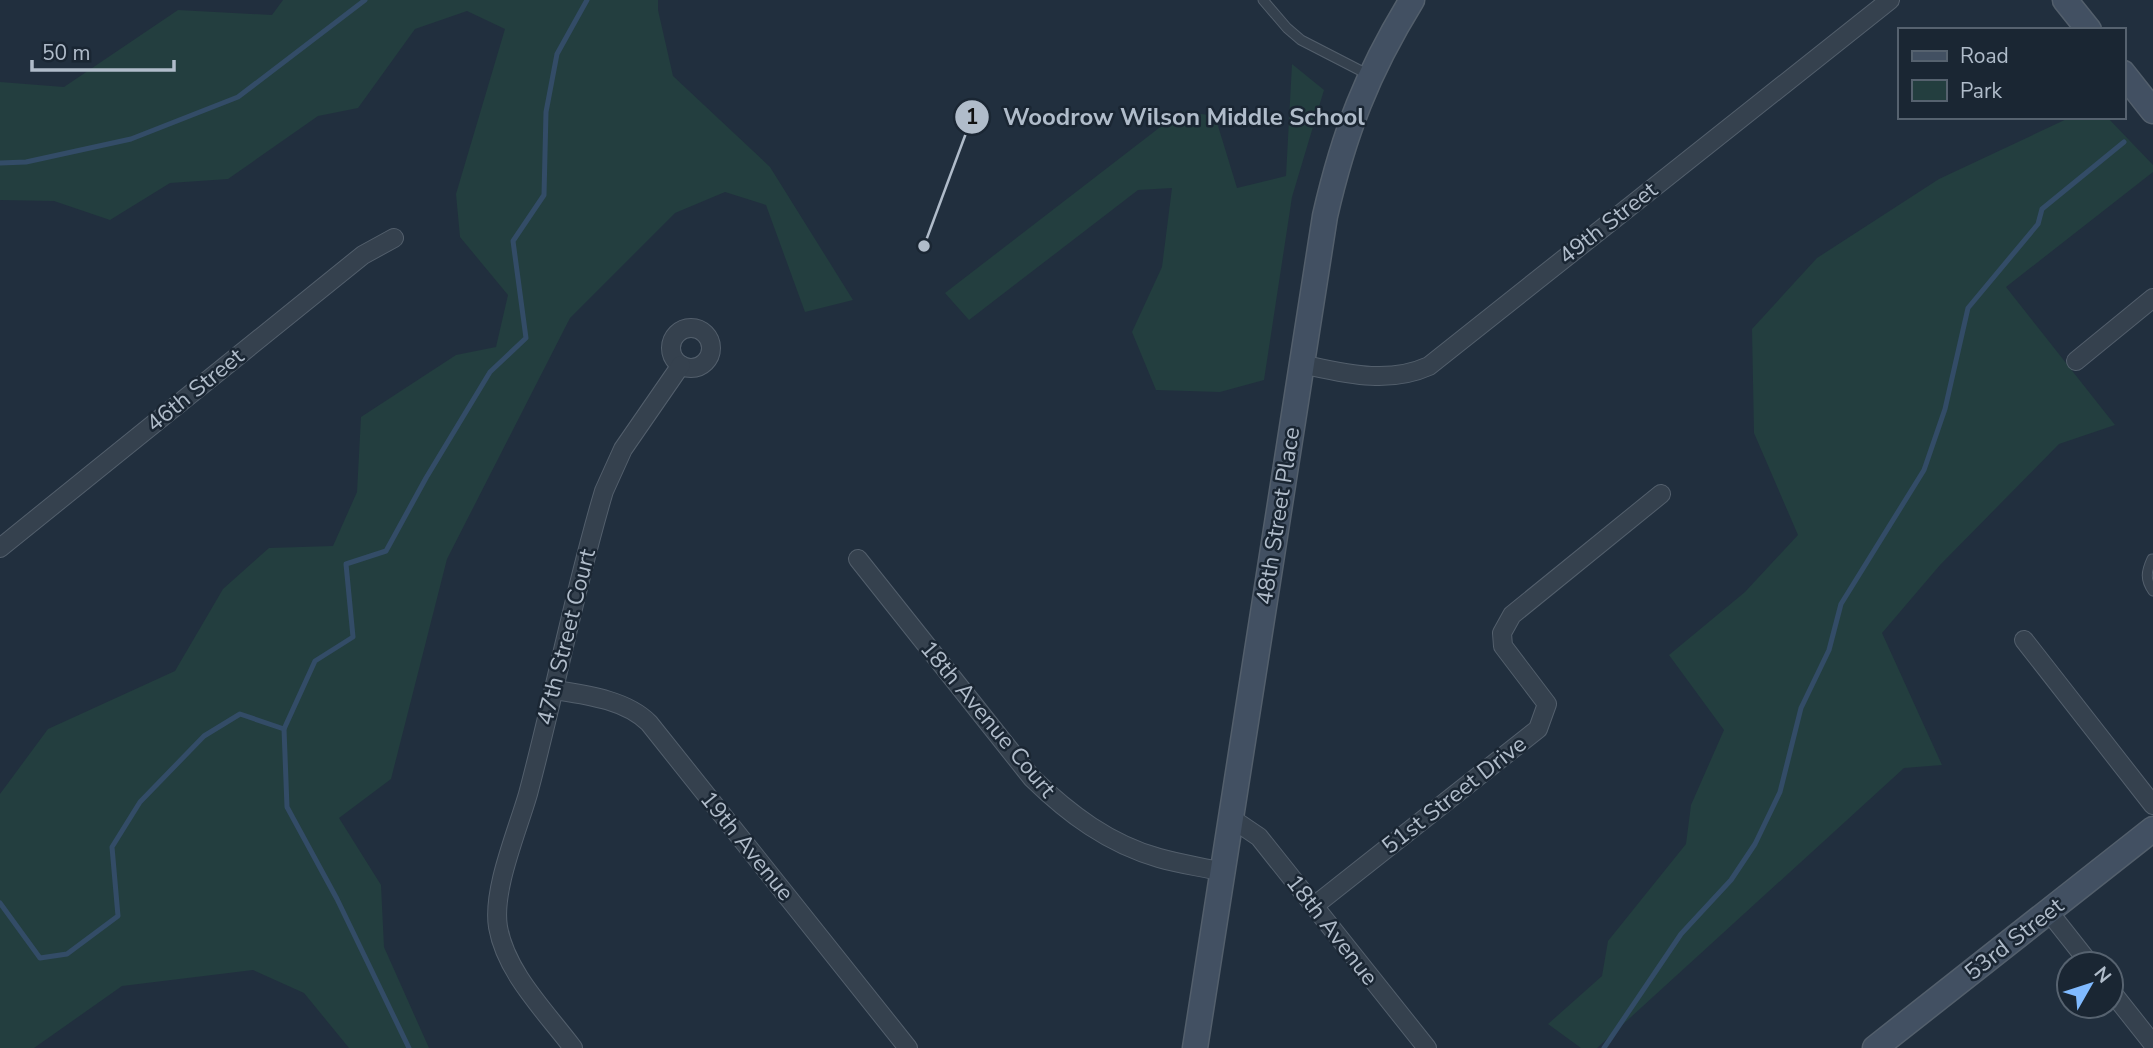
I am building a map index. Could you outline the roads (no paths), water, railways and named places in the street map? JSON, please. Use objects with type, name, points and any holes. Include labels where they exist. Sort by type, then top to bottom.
[{"type":"street","name":"48th Street Place","points":[[1195,1048],[1325,216],[1337,162],[1370,75],[1412,0]]},
{"type":"street","name":"49th Street","points":[[1301,365],[1378,377],[1411,374],[1429,366],[1890,0]]},
{"type":"street","points":[[2065,0],[2087,28]]},
{"type":"street","points":[[2125,76],[2153,111]]},
{"type":"street","name":"46th Street","points":[[0,548],[363,255],[394,238]]},
{"type":"street","points":[[2076,361],[2153,298]]},
{"type":"street","name":"47th Street Court","points":[[573,1048],[524,984],[498,928],[496,908],[555,690],[566,634],[604,491],[623,449],[681,365]]},
{"type":"street","name":"51st Street Drive","points":[[1314,906],[1538,729],[1547,704],[1503,646],[1502,633],[1512,615],[1661,494]]},
{"type":"street","name":"18th Avenue Court","points":[[858,559],[1032,778],[1051,797],[1109,839],[1158,858],[1223,872]]},
{"type":"street","points":[[2024,640],[2153,805]]},
{"type":"street","name":"19th Avenue","points":[[555,690],[626,706],[638,712],[649,723],[908,1048]]},
{"type":"street","name":"18th Avenue","points":[[1231,818],[1259,837],[1427,1048]]},
{"type":"street","name":"53rd Street","points":[[1875,1048],[2153,828]]},
{"type":"street","points":[[2049,912],[2079,950]]},
{"type":"street","points":[[2125,1009],[2153,1044]]},
{"type":"lane","points":[[1263,0],[1301,40],[1370,75]]},
{"type":"lane","points":[[2152,559],[2146,572],[2153,591]]},
{"type":"waterway","points":[[0,163],[26,162],[131,139],[238,97],[365,0]]},
{"type":"waterway","points":[[409,1048],[337,899],[287,807],[284,729],[315,661],[353,637],[346,564],[386,551],[490,372],[526,338],[513,241],[544,195],[546,112],[557,54],[587,0]]},
{"type":"waterway","points":[[1604,1048],[1681,934],[1731,880],[1755,844],[1780,792],[1801,708],[1829,650],[1841,604],[1924,470],[1945,409],[1968,308],[2038,224],[2042,209],[2124,142]]},
{"type":"waterway","points":[[0,903],[40,958],[67,954],[118,916],[112,847],[140,802],[204,736],[240,714],[284,729]]},
{"type":"place","name":"Woodrow Wilson Middle School","points":[[924,246]]}]
